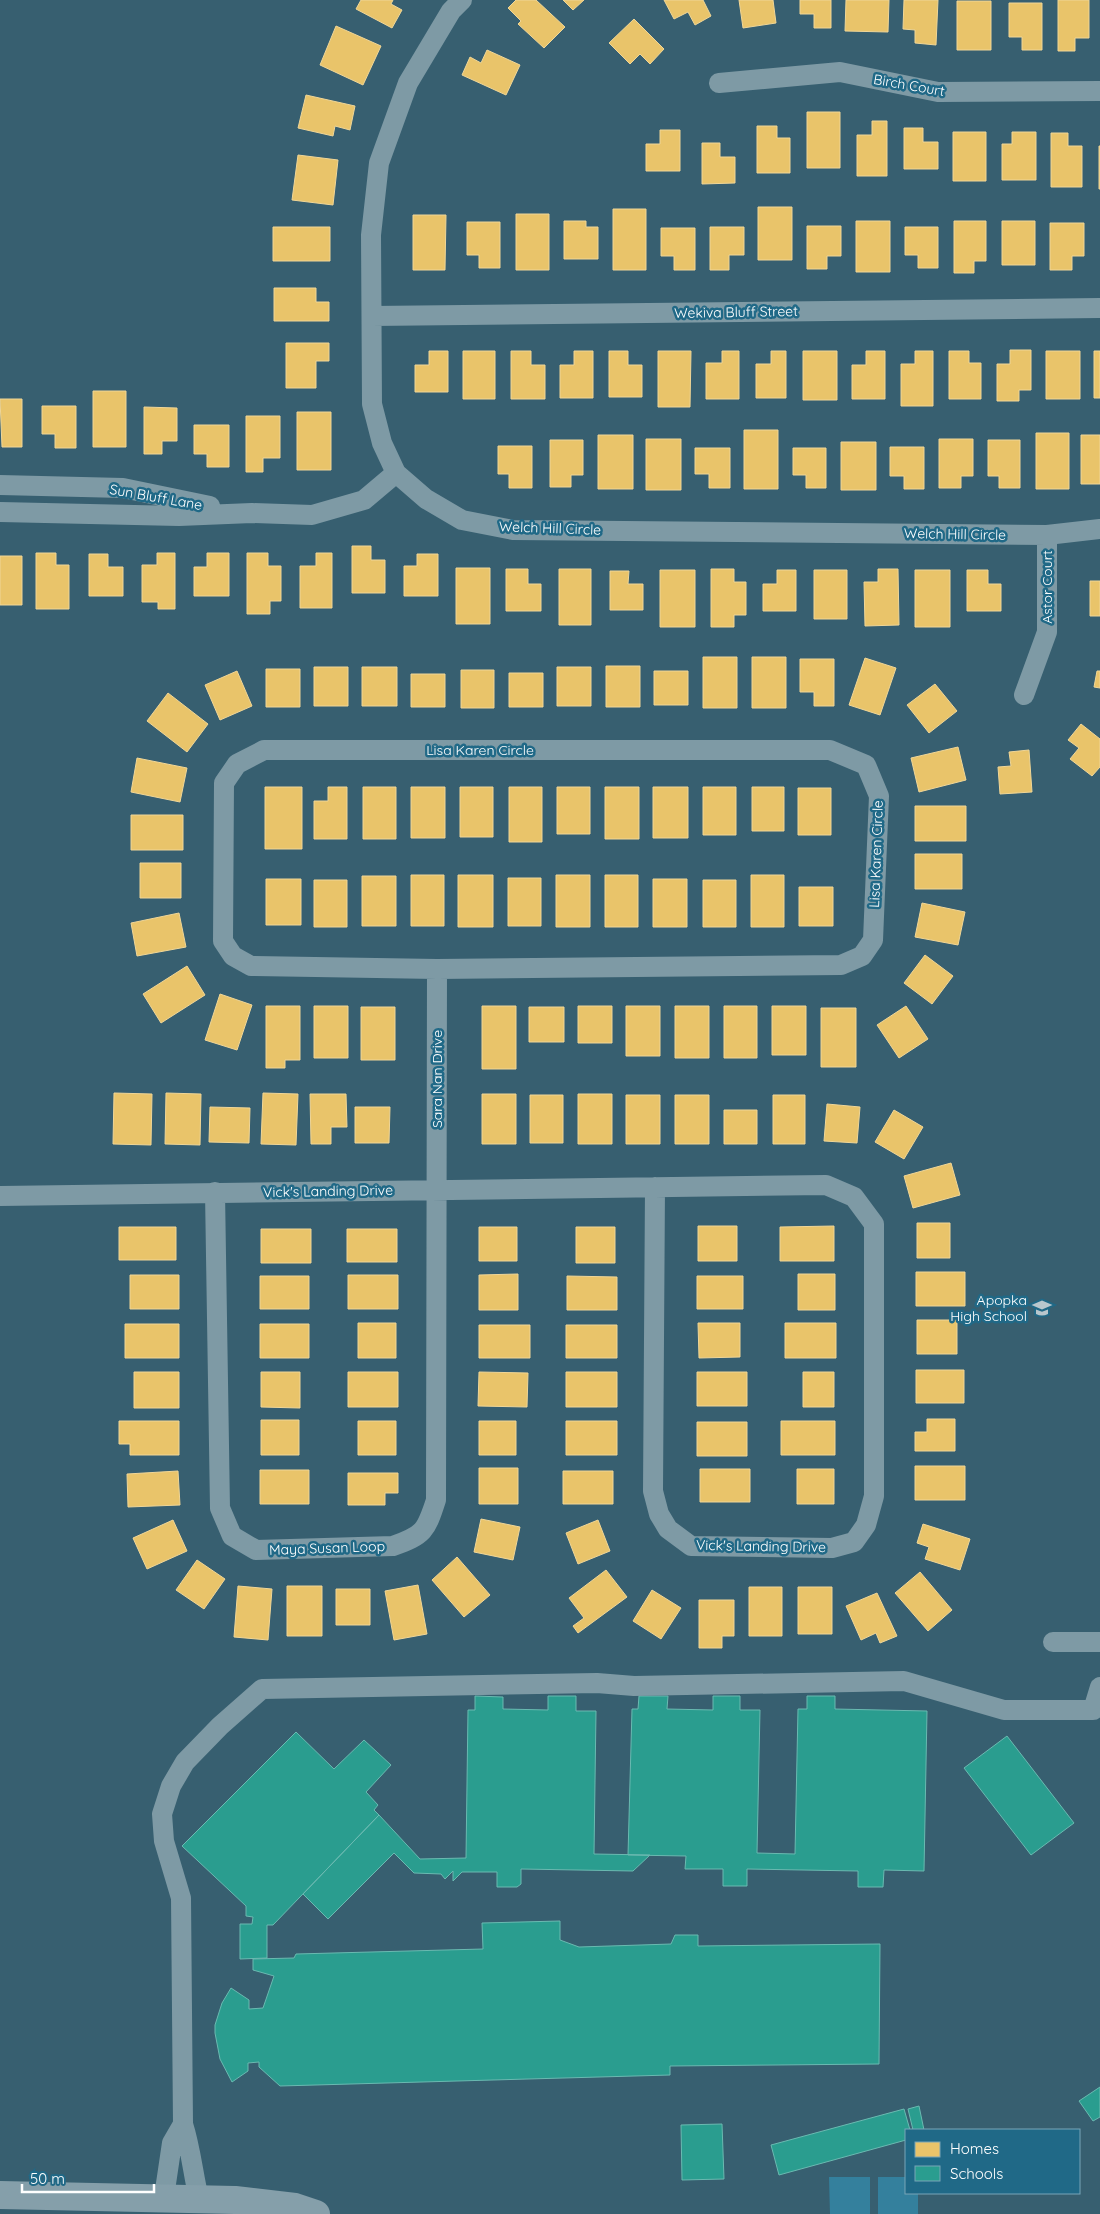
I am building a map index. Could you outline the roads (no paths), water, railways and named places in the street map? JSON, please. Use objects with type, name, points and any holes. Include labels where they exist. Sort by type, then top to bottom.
[{"type":"street","name":"Welch Hill Circle","points":[[462,0],[451,11],[408,83],[379,163],[371,235],[372,404],[382,443],[396,473],[426,499],[462,520],[513,530],[1047,535],[1100,530]]},
{"type":"street","name":"Birch Court","points":[[719,83],[840,72],[938,92],[1100,91]]},
{"type":"street","name":"Wekiva Bluff Street","points":[[372,316],[1100,308]]},
{"type":"street","name":"Sun Bluff Lane","points":[[0,512],[178,516],[252,513],[312,515],[364,500],[396,473]]},
{"type":"street","name":"Sun Bluff Lane","points":[[0,485],[123,488],[161,498],[252,513]]},
{"type":"street","name":"Astor Court","points":[[1024,695],[1047,632],[1047,535]]},
{"type":"street","name":"Lisa Karen Circle","points":[[264,750],[830,750],[866,765],[879,796],[873,940],[862,956],[841,965],[437,969],[251,966],[233,956],[223,941],[224,783],[237,764],[264,750]]},
{"type":"street","name":"Sara Nan Drive","points":[[437,969],[437,1189]]},
{"type":"street","name":"Vick's Landing Drive","points":[[0,1196],[437,1189],[826,1185],[854,1197],[874,1224],[874,1496],[866,1525],[854,1542],[832,1548],[691,1546],[668,1529],[659,1514],[653,1491],[655,1187]]},
{"type":"street","name":"Maya Susan Loop","points":[[215,1192],[220,1508],[232,1536],[256,1550],[393,1546],[414,1539],[428,1526],[436,1500],[437,1189]]},
{"type":"street","points":[[1053,1642],[1100,1642]]},
{"type":"street","points":[[199,2199],[184,2124],[181,1898],[166,1848],[162,1814],[171,1786],[185,1762],[220,1726],[262,1688],[597,1683],[634,1686],[904,1681],[1004,1710],[1093,1710],[1100,1687]]},
{"type":"street","points":[[164,2198],[172,2143],[184,2124]]},
{"type":"street","points":[[0,2195],[235,2200],[295,2207],[316,2214]]},
{"type":"place","name":"Apopka High School","points":[[1042,1308]]}]
